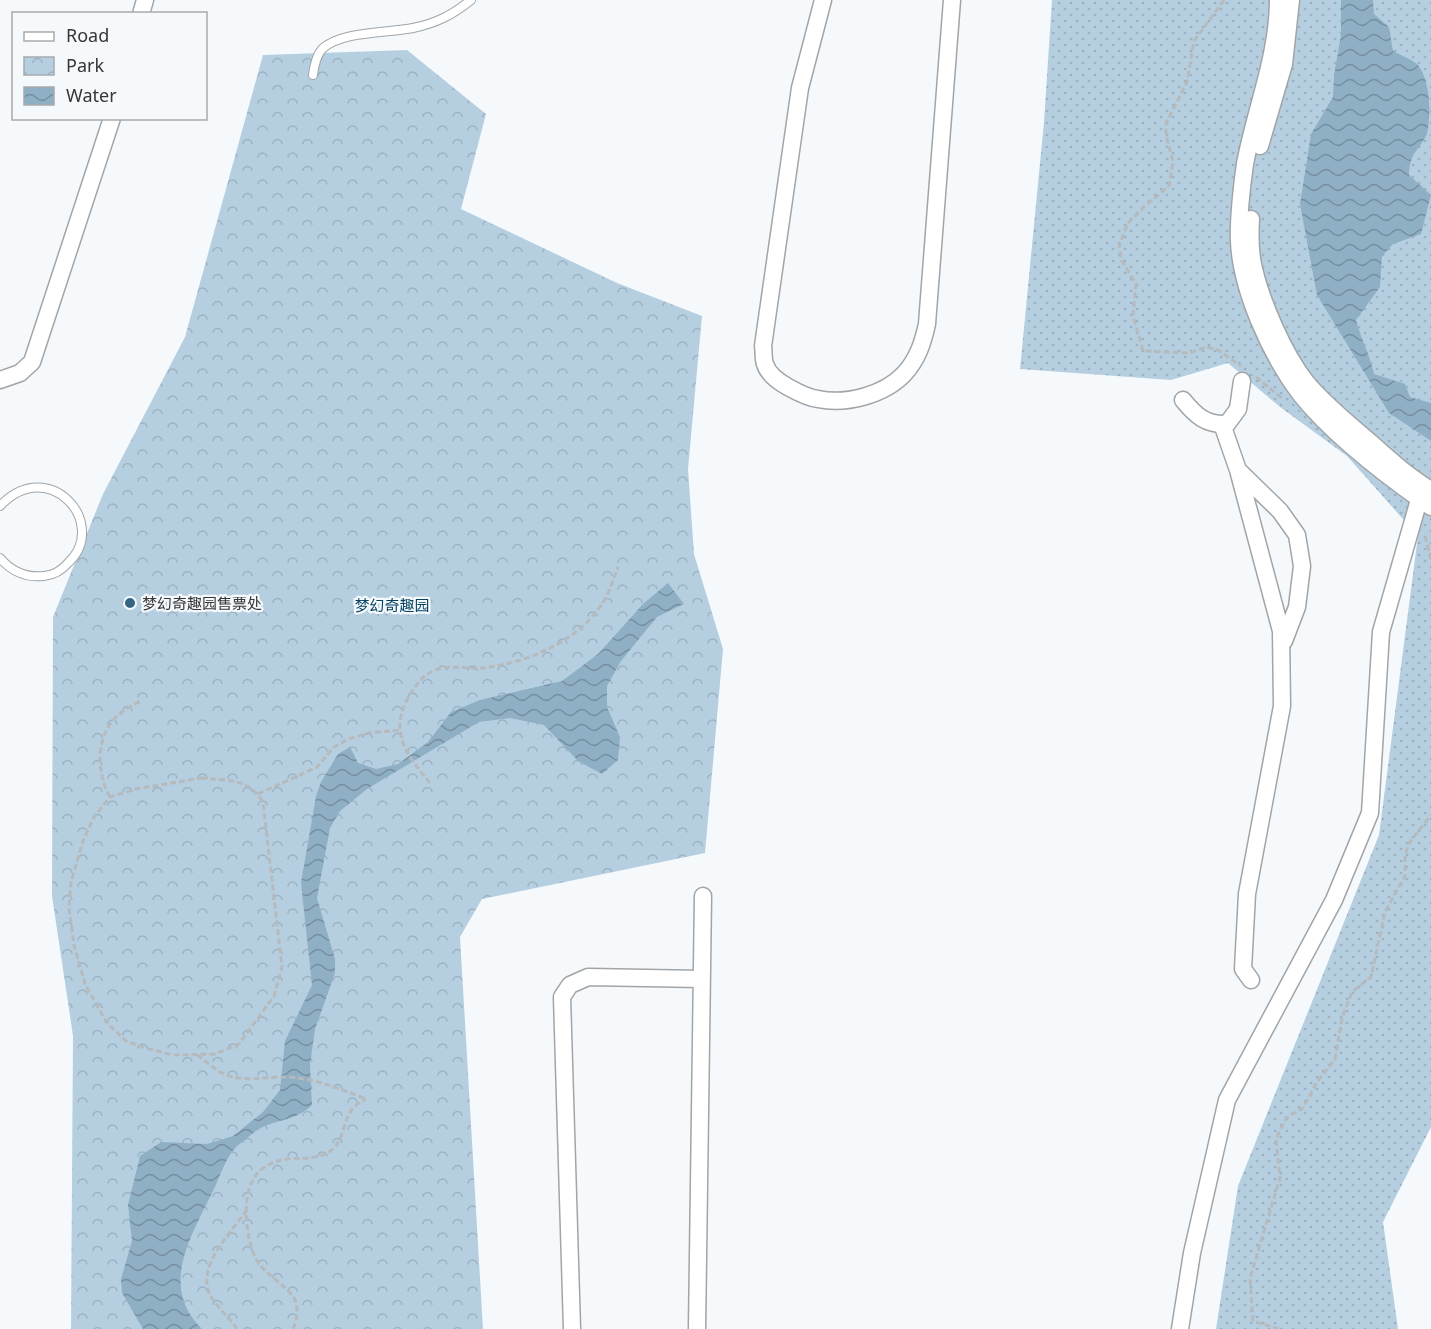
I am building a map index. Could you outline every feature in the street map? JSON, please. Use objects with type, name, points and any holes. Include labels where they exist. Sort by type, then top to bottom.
[{"type":"street","points":[[823,0],[800,88],[763,346],[765,366],[779,382],[816,399],[837,402],[885,389],[904,374],[918,355],[923,342],[927,324],[952,0]]},
{"type":"street","points":[[1278,0],[1271,57],[1245,166],[1239,241],[1244,274],[1264,332],[1278,362],[1301,395],[1324,420],[1392,480],[1426,496]]},
{"type":"street","points":[[1291,0],[1284,64],[1260,146],[1252,187],[1250,235],[1253,268],[1288,356],[1306,382],[1426,496]]},
{"type":"street","points":[[0,380],[20,373],[32,362],[111,120]]},
{"type":"street","points":[[1183,400],[1197,417],[1215,425],[1227,424],[1238,409],[1247,375]]},
{"type":"street","points":[[1222,424],[1238,470],[1281,631],[1282,645],[1282,706],[1247,894],[1243,969],[1251,980]]},
{"type":"street","points":[[1238,470],[1280,511],[1297,535],[1302,566],[1297,607],[1282,645]]},
{"type":"street","points":[[1180,1329],[1192,1253],[1227,1100],[1334,900],[1370,813],[1381,632],[1426,496]]},
{"type":"street","points":[[697,1329],[703,897]]},
{"type":"street","points":[[572,1329],[562,997],[570,985],[588,977],[702,979]]},
{"type":"lane","points":[[313,75],[321,50],[328,46],[353,36],[413,28],[451,16],[471,0]]},
{"type":"lane","points":[[0,506],[10,496],[23,489],[37,487],[51,489],[63,495],[73,505],[80,518],[82,532],[79,547],[72,560],[62,569],[49,575],[34,577],[21,574],[8,567],[0,558]]},
{"type":"path","points":[[1224,0],[1194,40],[1187,82],[1166,123],[1166,135],[1173,162],[1169,186],[1128,223],[1119,246],[1122,261],[1136,284],[1133,315],[1143,351],[1190,353],[1206,347],[1218,350],[1247,375],[1289,404]]},
{"type":"path","points":[[430,783],[411,760],[401,740],[399,723],[408,698],[419,680],[433,670],[446,667],[467,669],[494,667],[546,650],[572,635],[591,618],[606,597],[618,567]]},
{"type":"path","points":[[110,797],[103,784],[99,764],[103,740],[116,717],[142,700]]},
{"type":"path","points":[[258,794],[317,767],[334,747],[348,739],[369,733],[400,730]]},
{"type":"path","points":[[201,778],[243,782],[256,790],[258,794],[263,802],[282,967],[274,996],[240,1044],[215,1054],[173,1055],[126,1041],[106,1023],[85,984],[74,945],[70,917],[71,882],[83,841],[94,817],[110,797],[136,789],[201,778]]},
{"type":"path","points":[[1279,1329],[1253,1322],[1250,1278],[1280,1178],[1276,1139],[1286,1118],[1302,1108],[1317,1082],[1335,1059],[1342,1018],[1352,992],[1371,977],[1384,912],[1405,876],[1405,855],[1409,843],[1431,815]]},
{"type":"path","points":[[197,1055],[225,1075],[247,1078],[290,1077],[313,1081],[366,1099],[353,1107],[339,1141],[328,1153],[314,1157],[274,1161],[259,1171],[251,1185],[246,1202],[247,1233],[256,1259],[294,1299],[297,1317],[293,1329]]},
{"type":"path","points":[[237,1329],[211,1297],[207,1284],[208,1269],[247,1211]]},
{"type":"green space","points":[[1052,0],[1431,0],[1431,1127],[1383,1222],[1398,1329],[1216,1329],[1238,1186],[1379,835],[1418,536],[1347,456],[1280,407],[1228,363],[1171,380],[1020,369],[1044,122]]},
{"type":"green space","name":"梦幻奇趣园","points":[[407,50],[486,114],[461,209],[617,283],[702,316],[688,469],[694,554],[723,649],[705,853],[482,899],[460,937],[483,1329],[71,1329],[73,1036],[52,896],[53,617],[103,494],[185,337],[263,55]]},
{"type":"water","points":[[1341,0],[1373,0],[1374,14],[1389,27],[1393,51],[1417,64],[1422,71],[1427,88],[1429,117],[1427,134],[1413,157],[1409,175],[1431,195],[1421,234],[1393,244],[1382,256],[1380,287],[1356,320],[1374,374],[1405,384],[1410,397],[1431,403],[1431,441],[1389,413],[1317,295],[1300,204],[1311,134],[1333,97],[1334,75],[1341,35]]},
{"type":"water","points":[[668,583],[684,604],[657,617],[621,661],[607,686],[607,707],[620,737],[618,760],[602,774],[578,761],[544,725],[510,718],[479,722],[367,789],[340,811],[330,828],[317,898],[335,959],[335,973],[315,1029],[310,1065],[312,1105],[300,1114],[259,1129],[237,1146],[226,1161],[196,1225],[183,1260],[182,1295],[189,1313],[202,1329],[143,1329],[122,1293],[121,1279],[132,1241],[128,1205],[140,1156],[161,1142],[207,1144],[233,1136],[263,1112],[280,1090],[285,1041],[312,985],[301,883],[316,796],[321,782],[338,754],[350,747],[358,763],[376,769],[398,764],[428,742],[451,712],[480,700],[562,681],[598,654],[643,604]]},
{"type":"place","name":"梦幻奇趣园售票处","points":[[130,603]]}]
